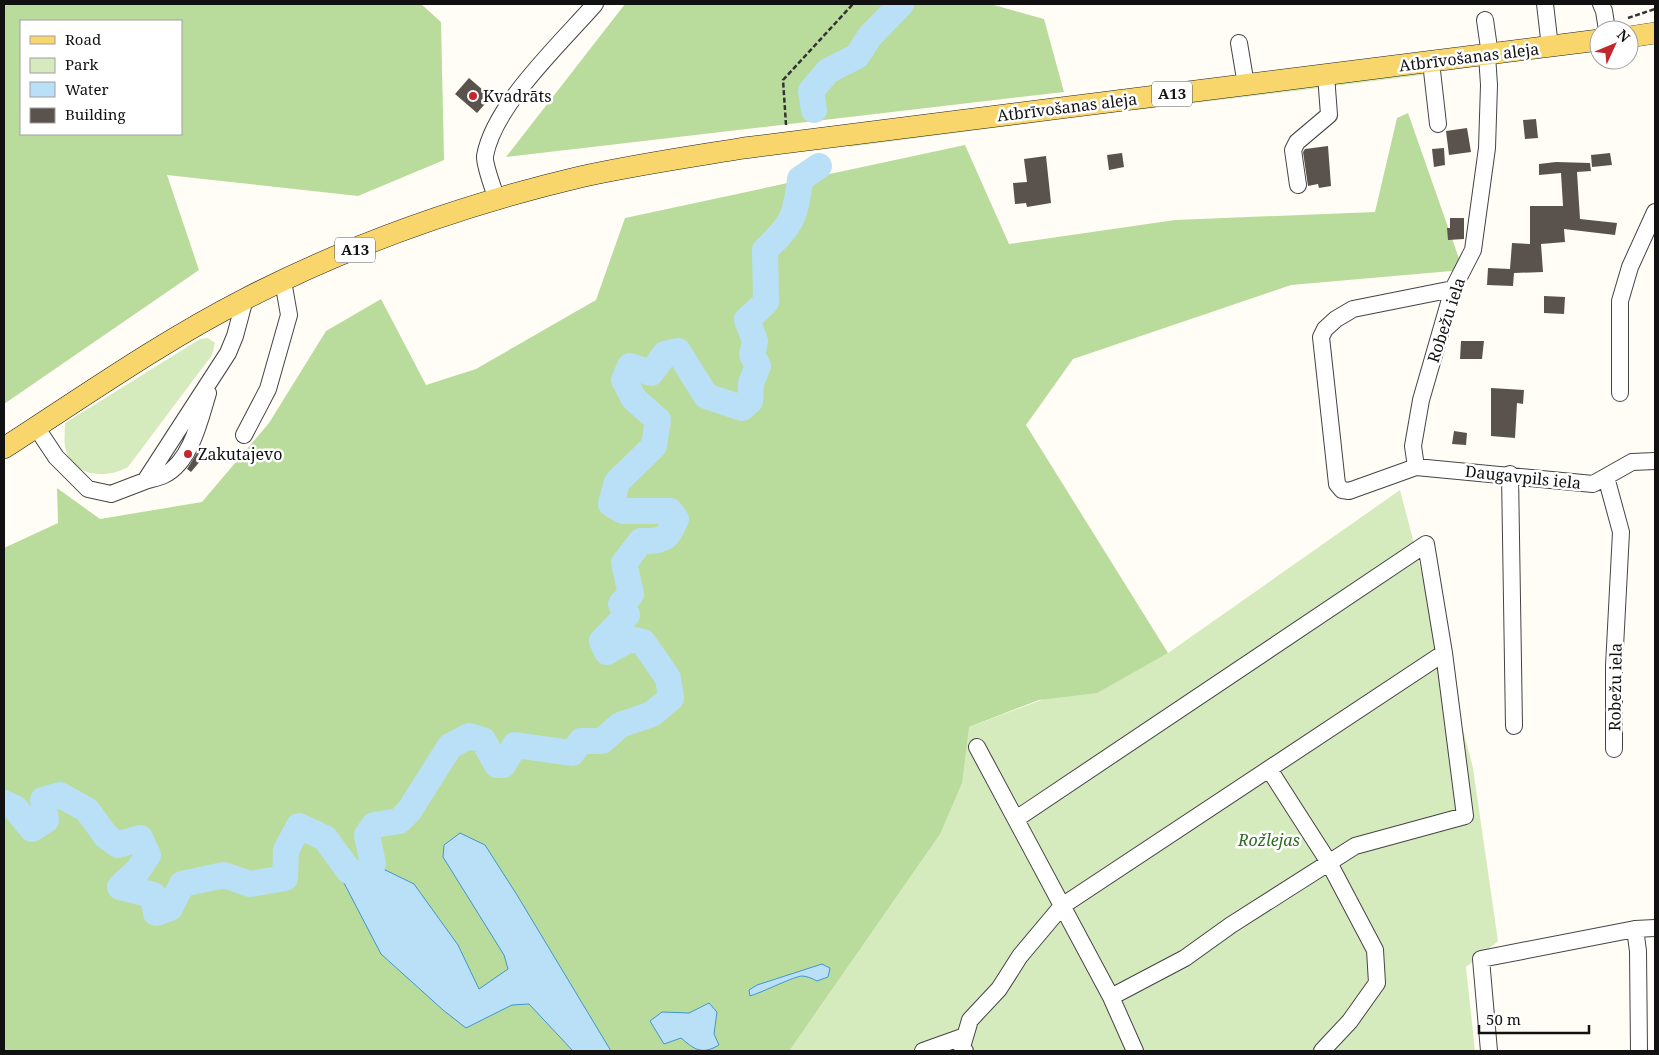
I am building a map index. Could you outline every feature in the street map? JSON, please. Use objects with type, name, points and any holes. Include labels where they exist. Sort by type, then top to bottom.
[{"type":"main road","points":[[1639,35],[1655,33]]},
{"type":"main road","name":"Atbrīvošanas aleja","points":[[497,200],[623,168],[744,148],[1589,41]]},
{"type":"main road","name":"A13","points":[[4,448],[153,351],[245,299],[394,234],[497,200]]},
{"type":"street","points":[[497,200],[485,158],[496,124],[520,91],[595,4]]},
{"type":"street","points":[[1545,4],[1550,47]]},
{"type":"street","points":[[1601,4],[1605,20]]},
{"type":"street","name":"Robežu iela","points":[[1416,466],[1413,446],[1421,400],[1453,289],[1473,250],[1482,194],[1489,85],[1485,20]]},
{"type":"street","points":[[1239,43],[1246,85]]},
{"type":"street","points":[[1431,62],[1438,124]]},
{"type":"street","points":[[1298,185],[1292,150],[1297,142],[1330,115],[1326,75]]},
{"type":"street","points":[[1620,393],[1620,301],[1630,267],[1655,212]]},
{"type":"street","points":[[244,435],[268,389],[289,315],[283,281]]},
{"type":"street","points":[[1416,466],[1349,491],[1342,490],[1337,484],[1320,337],[1325,329],[1336,319],[1354,309],[1453,289]]},
{"type":"street","points":[[36,427],[56,457],[88,489],[111,494],[145,480],[235,336],[245,299]]},
{"type":"street","name":"Daugavpils iela","points":[[1416,466],[1510,474],[1592,484],[1632,462],[1655,461]]},
{"type":"street","points":[[1510,474],[1514,726]]},
{"type":"street","name":"Robežu iela","points":[[1606,477],[1621,532],[1614,666],[1614,749]]},
{"type":"street","points":[[1016,819],[1426,544],[1444,653],[1465,816],[1354,846],[1328,861],[1186,958],[1111,997]]},
{"type":"street","points":[[923,1051],[926,1048],[965,1044],[970,1020],[1000,989],[1020,956],[1062,906],[1444,653]]},
{"type":"street","points":[[977,747],[1111,997],[1135,1051]]},
{"type":"street","points":[[1269,769],[1328,861],[1375,950],[1377,983],[1350,1021],[1322,1051]]},
{"type":"street","points":[[1489,1051],[1481,960],[1635,929],[1655,928]]},
{"type":"street","points":[[1635,929],[1638,951],[1639,1051]]},
{"type":"path","points":[[786,125],[783,80],[853,4]]},
{"type":"green space","points":[[4,4],[421,4],[441,22],[444,160],[358,196],[167,175],[199,270],[4,404]]},
{"type":"green space","points":[[625,4],[990,4],[1044,19],[1064,92],[506,157]]},
{"type":"green space","points":[[1421,73],[1423,75],[1334,86],[1336,83]]},
{"type":"green space","points":[[1317,85],[1320,88],[1136,110],[1137,108]]},
{"type":"green space","points":[[1408,113],[1463,270],[1291,285],[1073,359],[1026,425],[1168,653],[1097,693],[1039,700],[969,727],[962,783],[940,834],[789,1051],[4,1051],[4,548],[58,523],[57,488],[100,519],[202,502],[269,423],[326,331],[381,299],[426,385],[476,369],[596,300],[625,218],[965,145],[1009,244],[1175,220],[1375,212],[1397,118]]},
{"type":"green space","points":[[1033,121],[1039,122],[849,147],[847,143]]},
{"type":"green space","points":[[208,338],[215,343],[212,355],[128,467],[112,473],[94,474],[78,468],[72,462],[65,446],[65,423],[200,339]]},
{"type":"green space","name":"Rožlejas","points":[[1400,490],[1473,768],[1498,941],[1466,967],[1475,1051],[707,1051],[969,727],[1168,653]]},
{"type":"water","points":[[460,833],[485,845],[611,1051],[573,1051],[529,1004],[512,1005],[466,1028],[443,1010],[381,954],[344,883],[349,871],[361,876],[373,864],[414,884],[458,945],[479,989],[508,969],[504,955],[443,857],[444,845]]},
{"type":"water","points":[[822,964],[830,968],[828,977],[817,981],[802,976],[750,996],[749,990],[757,985]]},
{"type":"water","points":[[709,1003],[717,1012],[714,1034],[719,1045],[708,1050],[699,1050],[690,1046],[681,1038],[664,1044],[650,1021],[662,1012],[689,1013]]},
{"type":"building","name":"Kvadrāts","points":[[469,78],[491,97],[477,113],[455,94]]},
{"type":"building","points":[[1536,119],[1538,138],[1525,139],[1523,120]]},
{"type":"building","points":[[1467,128],[1471,152],[1449,155],[1446,131]]},
{"type":"building","points":[[1328,146],[1331,186],[1319,188],[1318,184],[1308,186],[1303,152],[1305,149]]},
{"type":"building","points":[[1444,148],[1445,165],[1434,167],[1432,149]]},
{"type":"building","points":[[1122,153],[1124,167],[1109,170],[1107,155]]},
{"type":"building","points":[[1610,153],[1612,165],[1592,167],[1591,155]]},
{"type":"building","points":[[1046,156],[1051,203],[1027,207],[1026,203],[1015,204],[1013,183],[1027,182],[1024,159]]},
{"type":"building","points":[[1556,162],[1590,163],[1591,171],[1577,172],[1580,219],[1617,223],[1615,235],[1564,229],[1565,242],[1541,244],[1543,272],[1514,273],[1513,286],[1487,285],[1488,268],[1510,269],[1512,243],[1530,244],[1530,206],[1563,206],[1561,173],[1539,175],[1539,164]]},
{"type":"building","points":[[1450,218],[1464,218],[1464,239],[1448,240],[1447,228],[1450,228]]},
{"type":"building","points":[[1544,296],[1565,297],[1564,314],[1544,313]]},
{"type":"building","points":[[1461,341],[1484,341],[1482,359],[1460,359]]},
{"type":"building","points":[[1491,388],[1524,390],[1523,404],[1517,403],[1515,438],[1491,436]]},
{"type":"building","points":[[1454,431],[1467,433],[1466,445],[1452,444]]},
{"type":"building","points":[[200,448],[207,453],[191,472],[187,469]]},
{"type":"waterway","points":[[814,110],[811,91],[828,71],[857,56],[870,36],[901,4]]},
{"type":"waterway","points":[[4,803],[15,808],[32,829],[46,820],[43,800],[60,795],[87,810],[106,836],[118,845],[140,838],[148,855],[138,870],[120,887],[153,895],[156,913],[170,908],[182,884],[224,875],[250,884],[285,878],[286,850],[299,826],[325,838],[349,871],[361,876],[373,864],[367,835],[374,825],[399,821],[409,811],[450,746],[469,736],[483,740],[497,765],[503,765],[515,745],[572,753],[581,741],[602,741],[620,725],[652,714],[671,698],[668,678],[643,642],[630,639],[607,652],[602,641],[627,615],[621,604],[631,594],[624,563],[641,541],[659,540],[667,535],[676,519],[670,511],[623,511],[611,504],[617,482],[654,446],[658,420],[634,399],[624,380],[630,366],[651,373],[665,354],[678,351],[706,396],[742,408],[750,401],[751,383],[758,366],[752,355],[755,341],[747,320],[766,302],[765,250],[781,234],[791,219],[797,202],[800,179],[819,166]]},
{"type":"place","name":"Kvadrāts","points":[[473,96]]},
{"type":"place","name":"Zakutajevo","points":[[188,454]]}]
